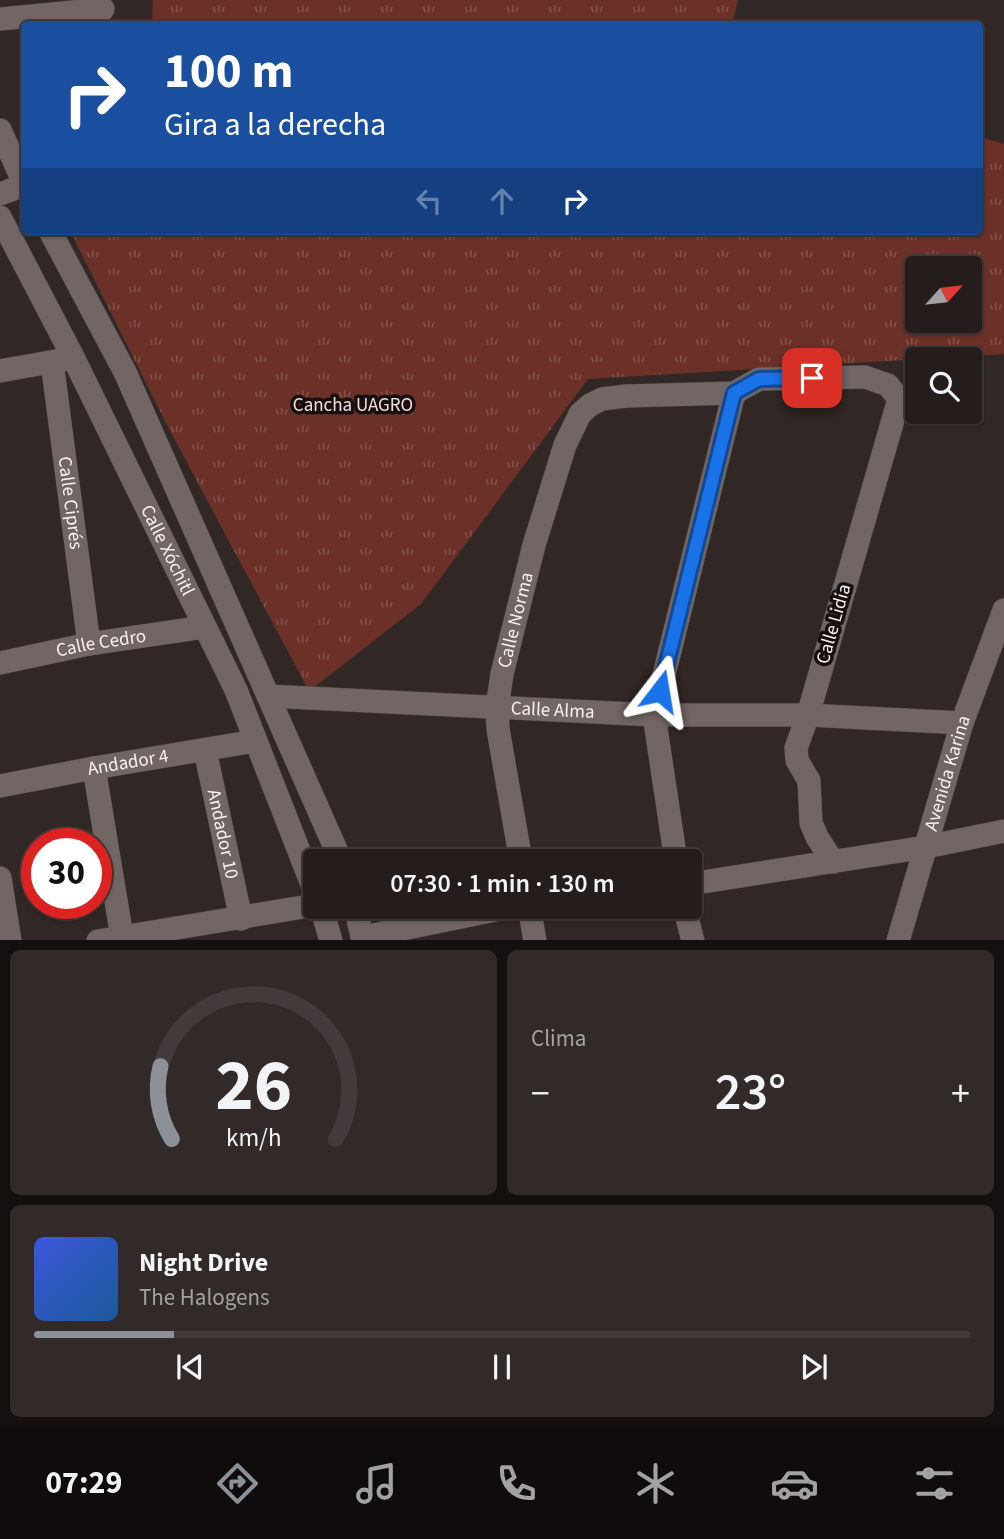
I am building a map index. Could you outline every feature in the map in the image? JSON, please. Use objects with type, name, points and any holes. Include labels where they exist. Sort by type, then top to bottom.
[{"type":"street","points":[[0,19],[104,11]]},
{"type":"street","points":[[0,130],[21,177]]},
{"type":"street","points":[[0,194],[21,185]]},
{"type":"street","name":"Calle Xóchitl","points":[[0,217],[62,359],[236,690],[303,862]]},
{"type":"street","name":"Calle Xóchitl","points":[[52,235],[125,372],[336,849]]},
{"type":"street","points":[[0,371],[62,359]]},
{"type":"street","name":"Calle Ciprés","points":[[62,359],[89,644]]},
{"type":"street","name":"Calle Lidia","points":[[734,393],[759,379],[865,377],[888,385],[899,400],[808,715],[796,748],[797,760],[809,781],[811,822],[833,862]]},
{"type":"street","points":[[674,849],[654,715],[734,393]]},
{"type":"street","name":"Calle Norma","points":[[519,849],[498,729],[497,708],[502,674],[534,545],[565,445],[580,414],[602,399],[734,393]]},
{"type":"street","name":"Avenida Karina","points":[[898,940],[962,723],[1004,610]]},
{"type":"street","name":"Calle Cedro","points":[[0,663],[89,644],[204,627]]},
{"type":"street","name":"Calle Alma","points":[[268,696],[654,715],[808,715],[962,723]]},
{"type":"street","name":"Andador 4","points":[[0,786],[255,741]]},
{"type":"street","name":"Andador 10","points":[[205,750],[242,919]]},
{"type":"street","points":[[94,768],[122,937]]},
{"type":"street","points":[[702,882],[926,847],[1004,831]]},
{"type":"street","points":[[0,878],[2,911],[10,940]]},
{"type":"street","points":[[98,940],[303,907]]},
{"type":"street","points":[[325,919],[331,940]]},
{"type":"street","points":[[358,919],[363,939],[455,919]]},
{"type":"street","points":[[531,919],[535,940]]},
{"type":"street","points":[[687,919],[693,940]]},
{"type":"green space","points":[[153,0],[738,0],[733,21],[152,21]]},
{"type":"green space","name":"Cancha UAGRO","points":[[983,138],[1004,144],[1004,354],[982,355],[982,347],[905,347],[905,360],[588,379],[421,604],[309,691],[168,427],[72,235],[983,235]]},
{"type":"route","points":[[660,691],[734,393],[759,379],[812,378]]}]
